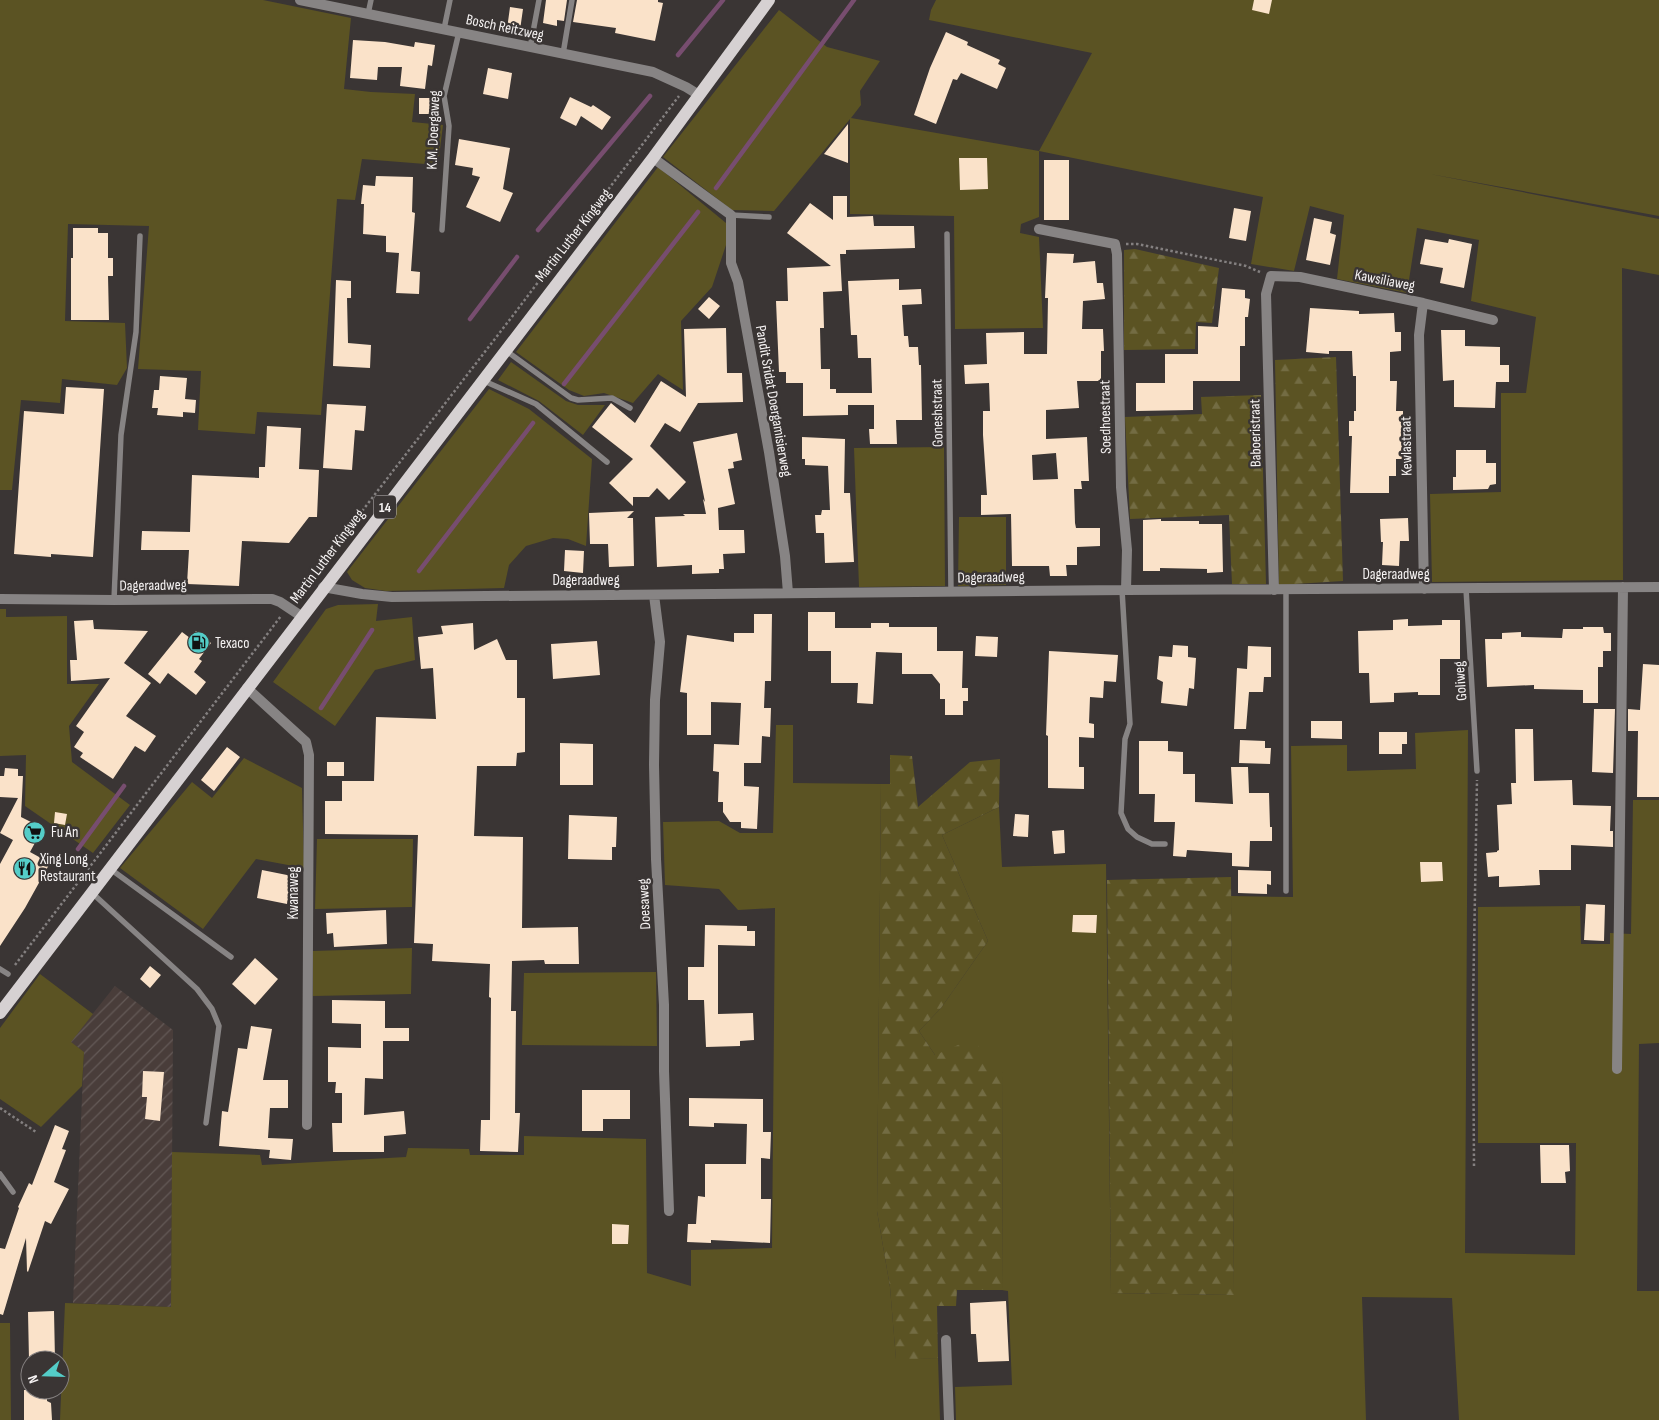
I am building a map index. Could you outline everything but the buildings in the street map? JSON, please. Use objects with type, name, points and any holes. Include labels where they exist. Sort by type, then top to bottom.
[{"type":"main road","name":"Martin Luther Kingweg","points":[[0,1013],[301,616],[653,158],[770,0]]},
{"type":"street","name":"Bosch Reitzweg","points":[[300,0],[653,72],[699,95]]},
{"type":"street","points":[[653,158],[731,215]]},
{"type":"street","name":"Pandit Sridat Doergamisierweg","points":[[731,215],[731,263],[738,282],[769,452],[785,556],[788,593]]},
{"type":"street","points":[[1039,229],[1115,244]]},
{"type":"street","name":"Soedhoestraat","points":[[1115,244],[1117,264],[1121,487],[1127,550],[1124,590]]},
{"type":"street","name":"Kawsiliaweg","points":[[1270,276],[1300,277],[1493,320]]},
{"type":"street","name":"Baboeristraat","points":[[1270,276],[1266,294],[1274,590]]},
{"type":"street","name":"Kewlastraat","points":[[1423,303],[1419,336],[1424,589]]},
{"type":"street","name":"Dageraadweg","points":[[324,587],[392,597],[1659,587]]},
{"type":"street","points":[[1617,1070],[1623,587]]},
{"type":"street","name":"Doesaweg","points":[[654,595],[660,642],[655,700],[654,765],[670,1211]]},
{"type":"street","name":"Dageraadweg","points":[[0,599],[272,598],[301,616]]},
{"type":"street","name":"Kwanaweg","points":[[247,688],[306,742],[308,756],[308,1125]]},
{"type":"street","points":[[946,1340],[948,1420]]},
{"type":"lane","points":[[368,14],[371,0]]},
{"type":"lane","points":[[444,29],[450,0]]},
{"type":"lane","points":[[530,48],[539,0]]},
{"type":"lane","points":[[563,54],[572,0]]},
{"type":"lane","name":"K.M. Doergaweg","points":[[442,230],[449,126],[444,96],[459,32]]},
{"type":"lane","points":[[731,215],[769,217]]},
{"type":"lane","name":"Goneshstraat","points":[[947,234],[951,592]]},
{"type":"lane","points":[[114,600],[122,435],[136,332],[140,236]]},
{"type":"lane","points":[[505,350],[571,398],[578,400],[612,398],[630,408]]},
{"type":"lane","points":[[482,380],[536,404],[607,462]]},
{"type":"lane","name":"Goliweg","points":[[1466,589],[1477,771]]},
{"type":"lane","points":[[1124,590],[1130,724],[1125,738],[1121,813],[1128,829],[1138,837],[1152,844],[1165,844]]},
{"type":"lane","points":[[1286,590],[1286,891]]},
{"type":"lane","points":[[109,868],[231,958]]},
{"type":"lane","points":[[91,892],[197,989],[212,1010],[218,1026],[206,1123]]},
{"type":"lane","points":[[0,969],[8,974]]},
{"type":"lane","points":[[0,1174],[13,1192]]},
{"type":"path","points":[[8,974],[686,87]]},
{"type":"path","points":[[1115,244],[1137,244],[1246,266],[1270,276]]},
{"type":"path","points":[[1474,1166],[1473,997],[1477,771]]},
{"type":"path","points":[[0,1108],[36,1132]]},
{"type":"shaded area","points":[[115,986],[173,1030],[171,1307],[73,1303],[84,1052],[70,1042]]},
{"type":"green space","points":[[0,0],[263,0],[351,18],[344,89],[415,94],[412,122],[443,125],[438,165],[362,159],[355,200],[337,199],[321,415],[257,412],[255,434],[198,430],[201,371],[138,369],[149,226],[68,224],[65,321],[125,323],[127,368],[117,385],[62,379],[60,403],[21,400],[12,490],[0,490]]},
{"type":"green space","points":[[936,0],[1659,0],[1659,216],[1430,174],[1659,219],[1659,275],[1622,268],[1623,580],[1432,582],[1430,494],[1501,492],[1501,393],[1526,393],[1536,317],[1471,301],[1479,240],[1417,228],[1407,293],[1337,279],[1344,215],[1310,206],[1294,271],[1251,264],[1263,197],[1039,151],[1092,53],[929,20]]},
{"type":"green space","points":[[779,10],[827,47],[880,61],[860,91],[861,105],[851,118],[1039,151],[1039,217],[1021,224],[1020,233],[1039,237],[1043,328],[955,329],[954,216],[850,214],[850,119],[774,211],[732,210],[663,157]]},
{"type":"green space","points":[[658,167],[726,223],[728,239],[712,287],[681,321],[683,390],[658,374],[633,403],[604,393],[584,396],[569,390],[516,352]]},
{"type":"green space","points":[[1135,249],[1219,268],[1212,323],[1196,322],[1195,349],[1124,350],[1124,250]]},
{"type":"green space","points":[[1336,357],[1343,581],[1279,585],[1275,360]]},
{"type":"green space","points":[[511,362],[566,401],[578,405],[605,405],[583,435],[539,401],[498,380]]},
{"type":"green space","points":[[489,389],[529,409],[592,459],[586,546],[568,539],[553,538],[526,546],[509,565],[504,588],[386,591],[365,588],[352,580],[347,572]]},
{"type":"green space","points":[[1261,395],[1266,584],[1232,584],[1229,515],[1130,519],[1125,417],[1202,414],[1201,397]]},
{"type":"green space","points":[[944,447],[945,586],[859,587],[854,448]]},
{"type":"green space","points":[[959,517],[1006,517],[1006,585],[958,586]]},
{"type":"green space","points":[[378,604],[376,621],[412,617],[415,660],[375,670],[335,726],[273,682],[326,609],[338,605]]},
{"type":"green space","points":[[0,609],[6,609],[6,617],[67,616],[67,684],[99,684],[69,726],[72,762],[130,805],[93,853],[25,806],[26,755],[0,756]]},
{"type":"green space","points":[[776,725],[793,725],[793,783],[881,784],[877,1211],[890,1287],[896,1359],[938,1358],[940,1420],[60,1420],[61,1400],[70,1400],[70,1350],[63,1350],[65,1303],[171,1307],[172,1152],[260,1155],[262,1165],[406,1157],[408,1148],[469,1149],[470,1155],[524,1155],[524,1136],[646,1139],[647,1273],[691,1286],[691,1250],[772,1248],[775,908],[738,910],[719,889],[665,885],[663,822],[719,821],[740,833],[773,833]]},
{"type":"green space","points":[[1468,730],[1465,1253],[1575,1255],[1576,1143],[1478,1143],[1478,907],[1580,906],[1581,944],[1610,944],[1610,933],[1631,934],[1633,800],[1659,800],[1659,1043],[1639,1044],[1637,1291],[1659,1291],[1659,1420],[1459,1420],[1452,1298],[1362,1297],[1366,1420],[956,1420],[955,1387],[1012,1385],[1008,1291],[1002,1290],[1003,1073],[935,1055],[919,1031],[941,1008],[988,941],[942,835],[999,807],[1002,867],[1106,864],[1111,1293],[1234,1295],[1231,896],[1293,897],[1291,746],[1347,745],[1347,771],[1416,769],[1415,733]]},
{"type":"green space","points":[[890,755],[912,756],[918,807],[970,762],[1000,759],[999,807],[942,835],[988,941],[941,1008],[919,1031],[935,1055],[972,1039],[1003,1073],[1002,1290],[957,1290],[956,1306],[937,1306],[938,1358],[896,1360],[890,1287],[877,1211],[881,784],[890,784]]},
{"type":"green space","points":[[244,758],[302,788],[304,868],[256,859],[203,929],[120,868],[192,782],[212,798]]},
{"type":"green space","points":[[317,839],[413,839],[412,907],[315,909]]},
{"type":"green space","points":[[1231,877],[1234,1295],[1111,1293],[1107,880]]},
{"type":"green space","points":[[412,948],[411,994],[313,996],[313,951]]},
{"type":"green space","points":[[656,972],[657,1046],[522,1045],[524,973]]},
{"type":"green space","points":[[40,974],[93,1014],[71,1042],[84,1052],[82,1086],[41,1127],[0,1099],[0,1028]]},
{"type":"green space","points":[[0,1323],[10,1323],[11,1420],[0,1420]]},
{"type":"waterway","points":[[678,55],[723,0]]},
{"type":"waterway","points":[[716,188],[854,0]]},
{"type":"waterway","points":[[538,230],[650,96]]},
{"type":"waterway","points":[[564,384],[698,212]]},
{"type":"waterway","points":[[470,319],[517,257]]},
{"type":"waterway","points":[[419,571],[533,423]]},
{"type":"waterway","points":[[321,708],[372,630]]},
{"type":"waterway","points":[[78,849],[124,786]]},
{"type":"place","name":"Texaco","points":[[199,643]]},
{"type":"place","name":"Fu An","points":[[35,832]]},
{"type":"place","name":"Xing Long Restaurant","points":[[24,868]]}]
